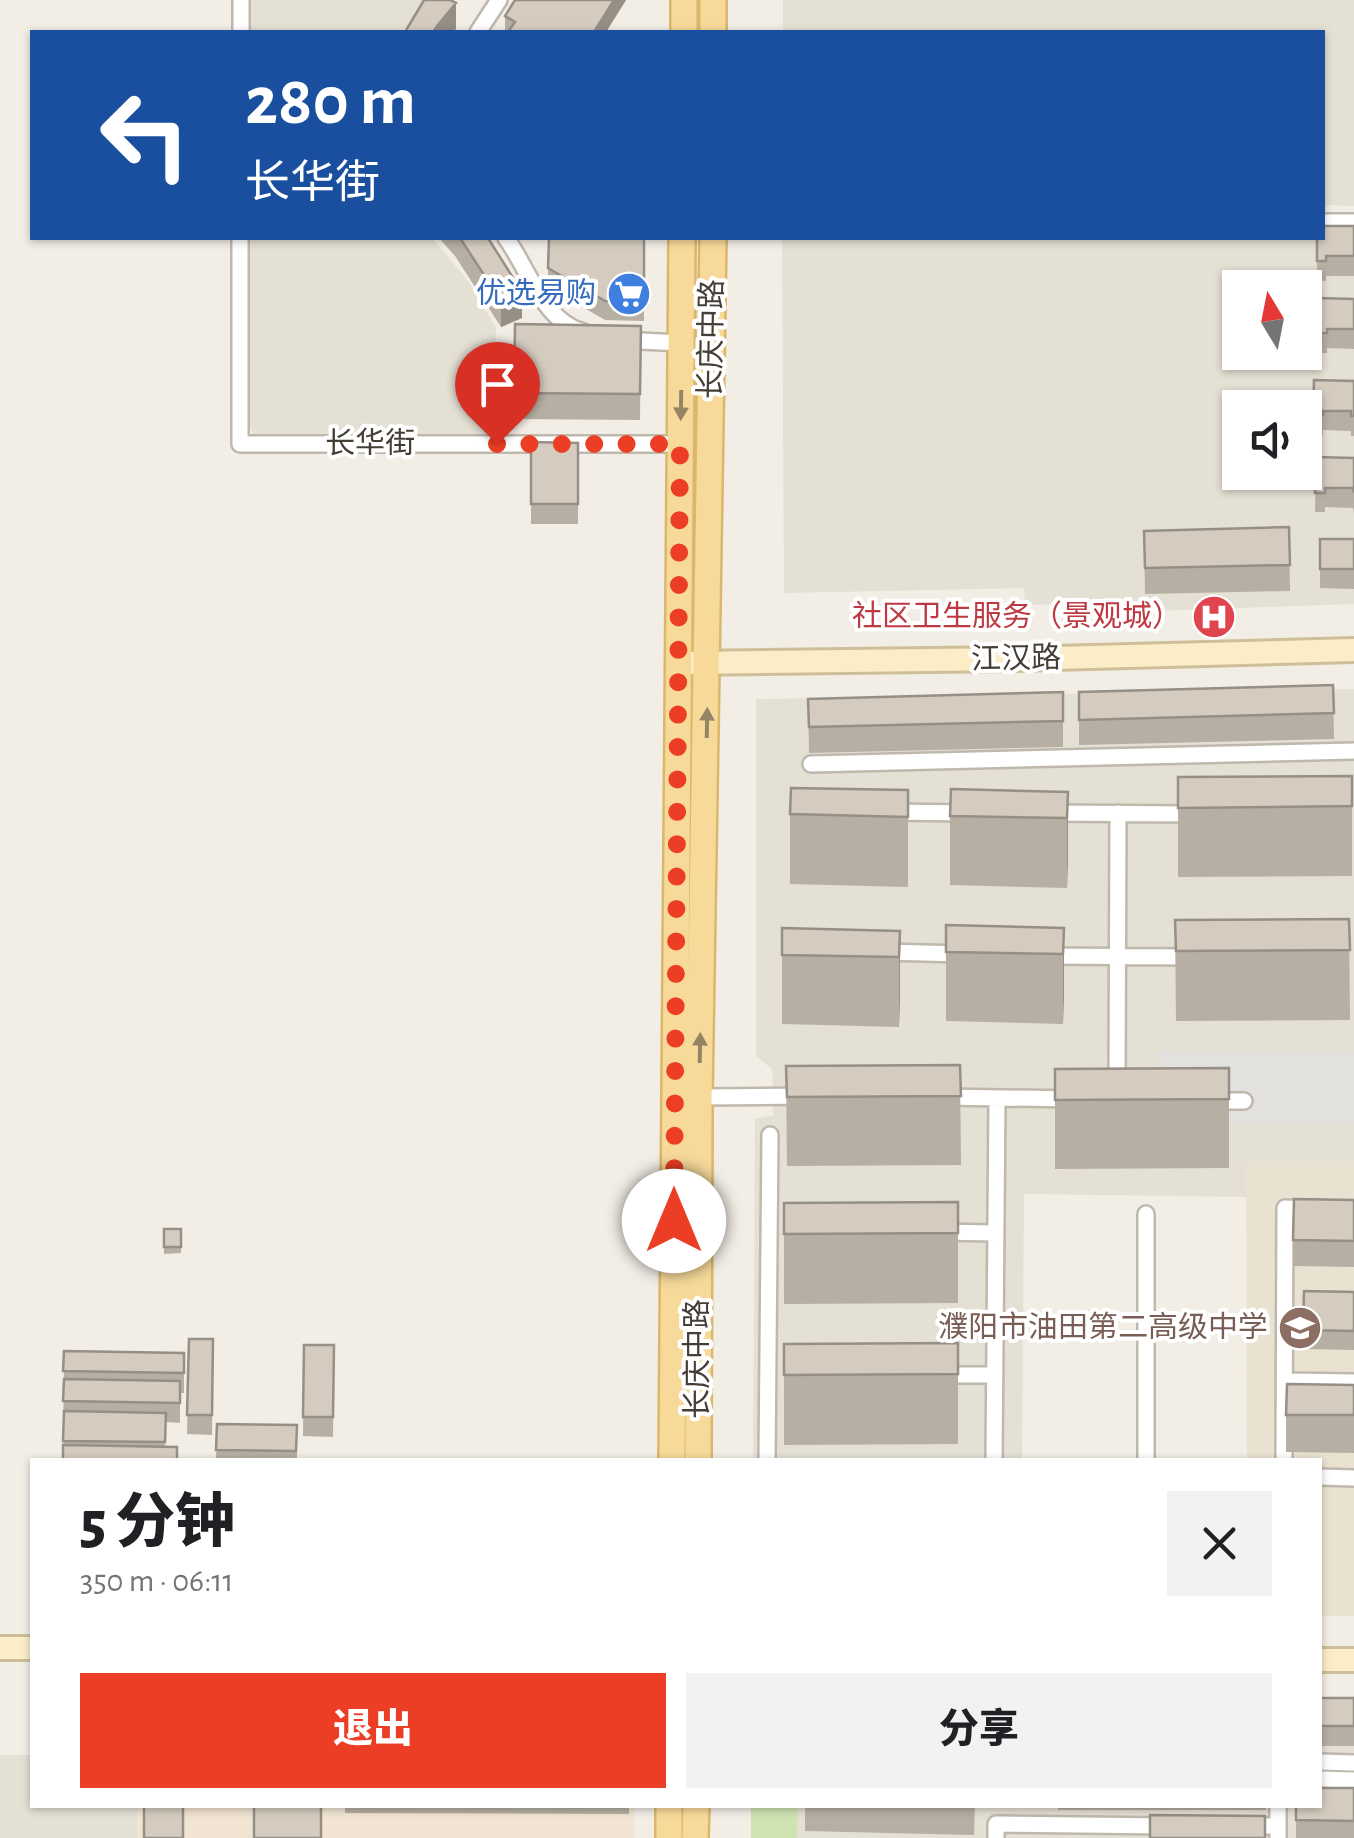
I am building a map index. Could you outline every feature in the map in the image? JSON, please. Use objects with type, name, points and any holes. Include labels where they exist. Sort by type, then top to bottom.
[{"type":"main road","points":[[684,0],[684,30]]},
{"type":"main road","points":[[713,0],[713,30]]},
{"type":"main road","name":"长庆中路","points":[[672,1458],[682,240]]},
{"type":"main road","name":"长庆中路","points":[[698,1458],[699,1097],[713,240]]},
{"type":"main road","points":[[668,1838],[669,1808]]},
{"type":"main road","points":[[696,1808],[696,1838]]},
{"type":"street","points":[[241,30],[242,0]]},
{"type":"street","points":[[479,30],[499,0]]},
{"type":"street","points":[[1325,222],[1354,222]]},
{"type":"street","name":"长华街","points":[[240,240],[240,444],[680,444]]},
{"type":"street","points":[[507,240],[552,311],[574,330],[618,340],[681,343]]},
{"type":"street","name":"江汉路","points":[[678,663],[1354,650]]},
{"type":"street","points":[[811,764],[1354,751]]},
{"type":"street","points":[[871,812],[985,813]]},
{"type":"street","points":[[1023,813],[1217,814]]},
{"type":"street","points":[[1117,1100],[1118,814]]},
{"type":"street","points":[[867,952],[983,954]]},
{"type":"street","points":[[1021,955],[1214,957]]},
{"type":"street","points":[[699,1097],[828,1096]]},
{"type":"street","points":[[922,1097],[1097,1099]]},
{"type":"street","points":[[994,1458],[997,1098]]},
{"type":"street","points":[[1190,1100],[1244,1101]]},
{"type":"street","points":[[767,1458],[770,1136]]},
{"type":"street","points":[[770,1206],[785,1218]]},
{"type":"street","points":[[1284,1458],[1294,1292],[1285,1208],[1320,1210]]},
{"type":"street","points":[[1146,1214],[1146,1458]]},
{"type":"street","points":[[917,1232],[995,1233]]},
{"type":"street","points":[[768,1338],[782,1350]]},
{"type":"street","points":[[920,1374],[994,1375]]},
{"type":"street","points":[[1286,1381],[1354,1382]]},
{"type":"street","points":[[1322,1478],[1354,1478]]},
{"type":"street","points":[[0,1648],[30,1648]]},
{"type":"street","points":[[1322,1660],[1354,1660]]},
{"type":"street","points":[[1322,1762],[1354,1763]]},
{"type":"street","points":[[1322,1779],[1354,1780]]},
{"type":"street","points":[[1029,1808],[1029,1824]]},
{"type":"street","points":[[996,1838],[996,1824],[1144,1832],[1182,1826]]},
{"type":"street","points":[[1221,1826],[1278,1832]]},
{"type":"shaded area","points":[[251,0],[455,0],[427,30],[251,30]]},
{"type":"shaded area","points":[[783,0],[1354,0],[1354,206],[1325,205],[1325,30],[783,30]]},
{"type":"shaded area","points":[[1354,234],[1354,604],[1152,611],[1151,601],[1025,605],[1024,588],[784,593],[782,240],[1325,240]]},
{"type":"shaded area","points":[[249,240],[434,240],[468,281],[496,327],[496,434],[254,436],[247,422]]},
{"type":"shaded area","points":[[1354,689],[1354,1162],[1246,1162],[1246,1197],[1024,1194],[1022,1458],[753,1458],[755,1119],[773,1115],[772,1069],[756,1056],[756,699]]},
{"type":"shaded area","points":[[1157,1051],[1354,1052],[1354,1126],[1156,1126]]},
{"type":"shaded area","name":"濮阳市油田第二高级中学","points":[[1246,1162],[1354,1162],[1354,1616],[1322,1616],[1322,1458],[1247,1458]]},
{"type":"shaded area","points":[[1322,1701],[1354,1702],[1354,1838],[751,1838],[751,1808],[1322,1808]]},
{"type":"shaded area","points":[[0,1755],[30,1755],[30,1808],[138,1808],[137,1838],[0,1838]]},
{"type":"shaded area","points":[[138,1808],[634,1808],[634,1838],[137,1838]]},
{"type":"green space","points":[[751,1808],[798,1808],[797,1838],[751,1838]]},
{"type":"building","points":[[424,0],[456,3],[435,30],[406,30]]},
{"type":"building","points":[[515,0],[614,0],[595,30],[509,30],[515,22],[505,16]]},
{"type":"building","points":[[1325,226],[1354,226],[1354,256],[1326,256],[1326,261],[1317,261],[1317,240],[1325,240]]},
{"type":"building","points":[[461,240],[489,240],[522,292],[501,301]]},
{"type":"building","points":[[549,240],[644,240],[644,302],[605,301],[548,268]]},
{"type":"building","points":[[1322,298],[1354,299],[1354,329],[1327,329],[1327,333],[1322,333]]},
{"type":"building","points":[[515,324],[641,326],[640,394],[514,393]]},
{"type":"building","points":[[1314,380],[1354,381],[1354,416],[1351,411],[1323,411],[1322,415],[1322,390],[1314,390]]},
{"type":"building","points":[[531,442],[578,443],[578,504],[531,504]]},
{"type":"building","points":[[1322,457],[1354,458],[1354,493],[1353,488],[1325,488],[1325,493],[1315,493],[1322,490]]},
{"type":"building","points":[[1289,527],[1290,565],[1145,568],[1144,531]]},
{"type":"building","points":[[1320,539],[1354,539],[1354,569],[1320,569]]},
{"type":"building","points":[[1333,685],[1334,713],[1079,720],[1079,692]]},
{"type":"building","points":[[1063,692],[1063,721],[809,727],[808,699]]},
{"type":"building","points":[[1352,776],[1352,806],[1178,808],[1178,777]]},
{"type":"building","points":[[791,788],[908,790],[908,817],[790,814]]},
{"type":"building","points":[[951,789],[1068,792],[1067,818],[950,816]]},
{"type":"building","points":[[1349,919],[1350,950],[1176,951],[1175,920]]},
{"type":"building","points":[[946,925],[1064,928],[1063,954],[946,952]]},
{"type":"building","points":[[782,928],[900,931],[899,957],[782,955]]},
{"type":"building","points":[[960,1065],[961,1096],[787,1097],[786,1066]]},
{"type":"building","points":[[1229,1068],[1229,1099],[1055,1100],[1055,1069]]},
{"type":"building","points":[[1294,1199],[1354,1200],[1354,1241],[1293,1240]]},
{"type":"building","points":[[958,1202],[958,1233],[784,1234],[784,1203]]},
{"type":"building","points":[[164,1229],[181,1229],[181,1247],[164,1247]]},
{"type":"building","points":[[1304,1291],[1354,1292],[1354,1331],[1303,1330]]},
{"type":"building","points":[[189,1339],[213,1339],[212,1415],[187,1415]]},
{"type":"building","points":[[958,1343],[958,1374],[784,1375],[784,1344]]},
{"type":"building","points":[[304,1345],[334,1345],[333,1417],[303,1417]]},
{"type":"building","points":[[64,1351],[184,1353],[184,1373],[63,1371]]},
{"type":"building","points":[[64,1379],[180,1381],[180,1403],[63,1401]]},
{"type":"building","points":[[1287,1384],[1354,1385],[1354,1415],[1286,1415]]},
{"type":"building","points":[[64,1411],[166,1413],[165,1442],[63,1441]]},
{"type":"building","points":[[217,1424],[297,1425],[296,1451],[216,1450]]},
{"type":"building","points":[[63,1445],[177,1447],[177,1458],[63,1458]]},
{"type":"building","points":[[1322,1698],[1354,1698],[1354,1726],[1322,1726]]},
{"type":"building","points":[[1322,1788],[1354,1788],[1354,1821],[1296,1820],[1296,1808],[1322,1808]]},
{"type":"building","points":[[144,1808],[183,1808],[183,1838],[144,1838]]},
{"type":"building","points":[[254,1808],[321,1808],[321,1838],[254,1838]]},
{"type":"building","points":[[1150,1815],[1265,1816],[1265,1838],[1150,1838]]},
{"type":"place","name":"优选易购","points":[[629,294]]},
{"type":"place","name":"社区卫生服务（景观城）","points":[[1214,617]]},
{"type":"place","name":"濮阳市油田第二高级中学","points":[[1300,1328]]},
{"type":"route","points":[[497,444],[680,444],[674,1221]]}]
